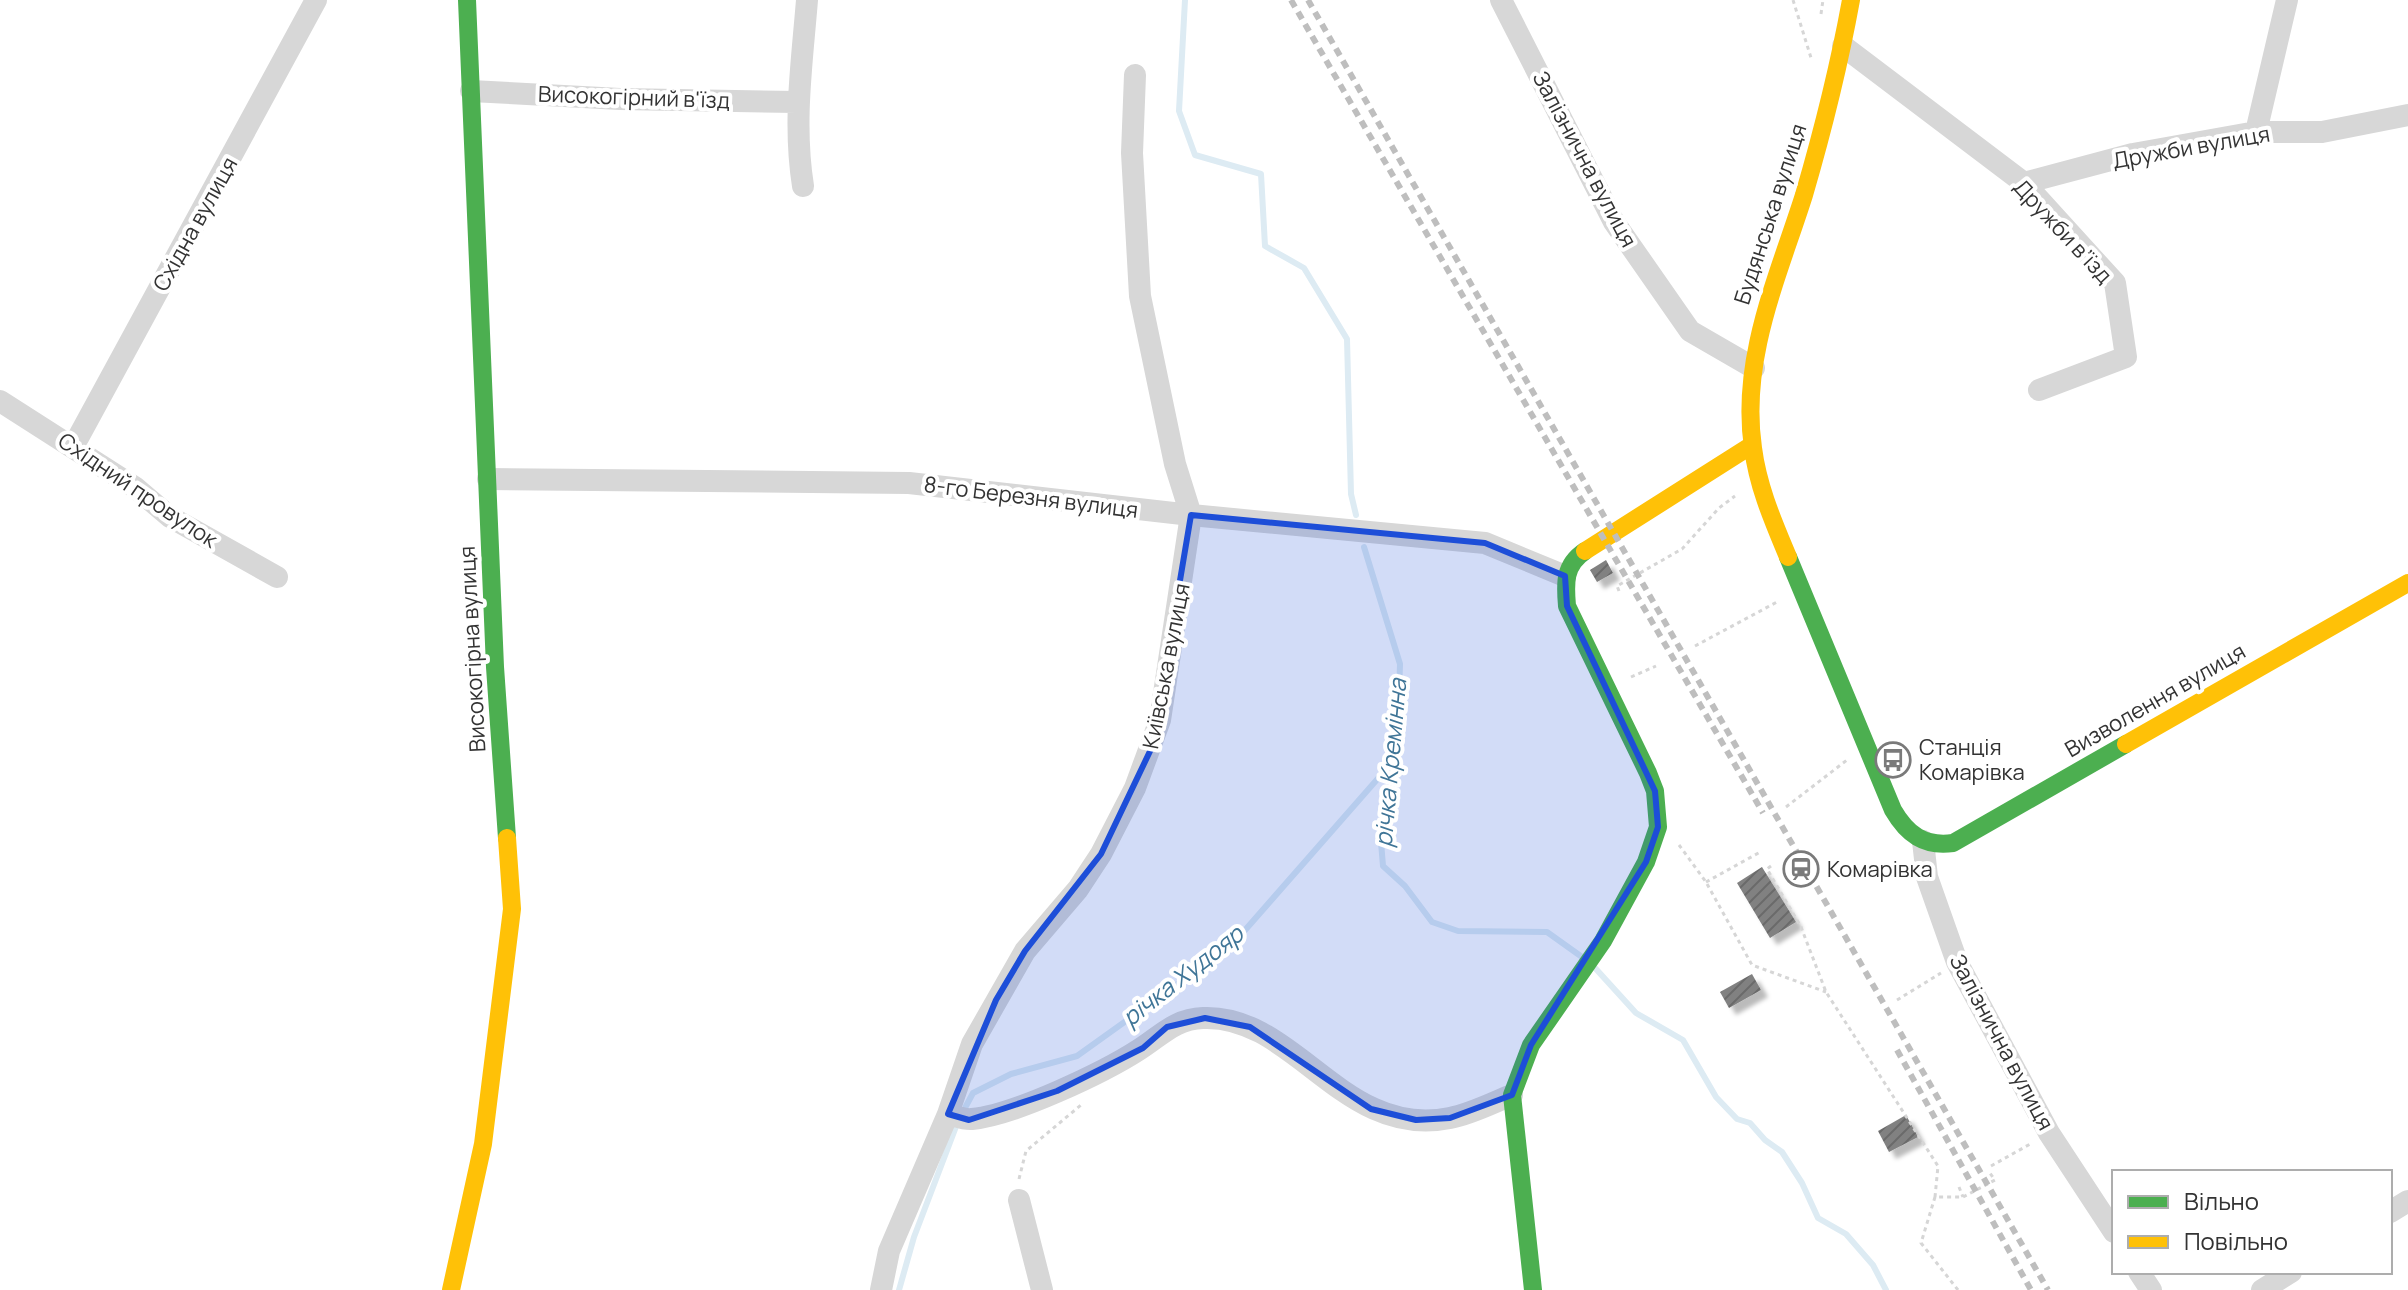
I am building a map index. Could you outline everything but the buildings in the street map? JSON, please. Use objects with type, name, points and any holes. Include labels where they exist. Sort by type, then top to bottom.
[{"type":"street","name":"Східна вулиця","points":[[73,447],[316,0]]},
{"type":"street","name":"Високогірна вулиця","points":[[451,1290],[483,1144],[512,909],[495,667],[467,0]]},
{"type":"street","points":[[803,186],[797,152],[797,102],[807,0]]},
{"type":"street","name":"Залізнична вулиця","points":[[1501,0],[1614,222],[1690,331],[1754,368]]},
{"type":"street","name":"Будянська вулиця","points":[[1752,445],[1754,368],[1761,320],[1803,197],[1843,46],[1851,0]]},
{"type":"street","points":[[2256,132],[2287,0]]},
{"type":"street","name":"Дружби в’їзд","points":[[1843,46],[2024,183],[2115,283],[2126,357],[2039,390]]},
{"type":"street","name":"Київська вулиця","points":[[881,1290],[889,1251],[948,1114],[972,1044],[1025,951],[1078,889],[1101,854],[1152,747],[1177,627],[1191,515],[1175,464],[1140,296],[1132,153],[1135,75]]},
{"type":"street","name":"Високогірний в'їзд","points":[[471,91],[620,99],[797,102]]},
{"type":"street","name":"Дружби вулиця","points":[[2024,183],[2133,154],[2256,132],[2322,132],[2408,115]]},
{"type":"street","name":"Східний провулок","points":[[0,401],[136,488],[170,517],[277,577]]},
{"type":"street","points":[[1533,1290],[1512,1095],[1531,1045],[1603,941],[1654,845],[1658,809],[1648,773],[1567,606],[1565,576],[1575,558],[1752,445],[1757,481],[1900,823],[1923,841]]},
{"type":"street","name":"8-го Березня вулиця","points":[[488,479],[909,483],[1191,515],[1485,543],[1565,576]]},
{"type":"street","name":"Визволення вулиця","points":[[1923,841],[1953,843],[2408,583]]},
{"type":"street","name":"Залізнична вулиця","points":[[1923,841],[1927,877],[1957,962],[2049,1133],[2112,1229]]},
{"type":"street","points":[[948,1114],[969,1120],[1057,1091],[1143,1048],[1167,1027],[1205,1018],[1250,1027],[1371,1109],[1416,1120],[1450,1118],[1512,1095]]},
{"type":"street","points":[[1019,1200],[1042,1290]]},
{"type":"street","points":[[2262,1290],[2288,1274]]},
{"type":"path","points":[[1619,591],[1617,586],[1682,549],[1719,508],[1757,481]]},
{"type":"path","points":[[1646,569],[1651,578]]},
{"type":"path","points":[[1695,646],[1802,589]]},
{"type":"path","points":[[1645,669],[1656,666]]},
{"type":"path","points":[[1786,807],[1868,743]]},
{"type":"path","points":[[1762,851],[1706,882],[1752,965],[1826,992]]},
{"type":"path","points":[[1771,866],[1767,869],[1801,927],[1826,992],[1938,1166],[1935,1197],[1921,1243],[1958,1290]]},
{"type":"path","points":[[1897,1000],[1957,962]]},
{"type":"path","points":[[1019,1200],[1019,1174],[1026,1151],[1092,1095]]},
{"type":"path","points":[[1991,1166],[2049,1133]]},
{"type":"path","points":[[1935,1197],[1963,1197],[1995,1180],[1989,1172]]},
{"type":"path","points":[[1959,1187],[1963,1197]]},
{"type":"highlighted area","points":[[1191,515],[1485,543],[1565,576],[1567,606],[1655,791],[1658,827],[1646,862],[1531,1045],[1512,1095],[1450,1118],[1416,1120],[1371,1109],[1250,1027],[1205,1018],[1167,1027],[1143,1048],[1057,1091],[969,1120],[948,1114],[996,1000],[1025,951],[1101,854],[1152,747]]},
{"type":"waterway","name":"річка Кремінна","points":[[1185,0],[1179,111],[1195,155],[1261,174],[1265,246],[1304,268],[1347,339],[1351,494],[1356,515]]},
{"type":"waterway","name":"річка Кремінна","points":[[1364,547],[1400,664],[1397,757],[1388,792],[1390,809],[1381,842],[1383,866],[1405,886],[1432,922],[1458,931],[1547,932],[1582,957]]},
{"type":"waterway","name":"річка Худояр","points":[[966,1106],[973,1093],[1011,1074],[1077,1056],[1232,945],[1395,759]]},
{"type":"waterway","name":"річка Кремінна","points":[[1596,969],[1636,1013],[1683,1040],[1716,1097],[1737,1119],[1750,1123],[1765,1140],[1782,1152],[1802,1183],[1818,1218],[1846,1234],[1873,1265],[1886,1290]]},
{"type":"waterway","name":"річка Худояр","points":[[899,1290],[914,1237],[957,1124]]},
{"type":"railway","points":[[1291,0],[1763,813]]},
{"type":"railway","points":[[1308,0],[2048,1290]]},
{"type":"railway","points":[[1897,1050],[2031,1290]]},
{"type":"traffic: fast","points":[[467,0],[495,667],[507,838]]},
{"type":"traffic: fast","points":[[1533,1290],[1512,1095],[1531,1045],[1603,941],[1646,862],[1658,827],[1655,791],[1648,773],[1567,606],[1567,575],[1573,562],[1585,551]]},
{"type":"traffic: fast","points":[[1788,557],[1893,810],[1904,826],[1917,837],[1933,843],[1953,843],[2126,744]]},
{"type":"traffic: slow","points":[[1788,557],[1767,504],[1755,462],[1750,415],[1752,382],[1764,319],[1824,122],[1851,0]]},
{"type":"traffic: slow","points":[[1585,551],[1752,445]]},
{"type":"traffic: slow","points":[[2126,744],[2408,583]]},
{"type":"traffic: slow","points":[[451,1290],[483,1144],[512,909],[507,838]]},
{"type":"place","name":"Станція Комарівка","points":[[1893,760]]},
{"type":"place","name":"Комарівка","points":[[1801,869]]}]
